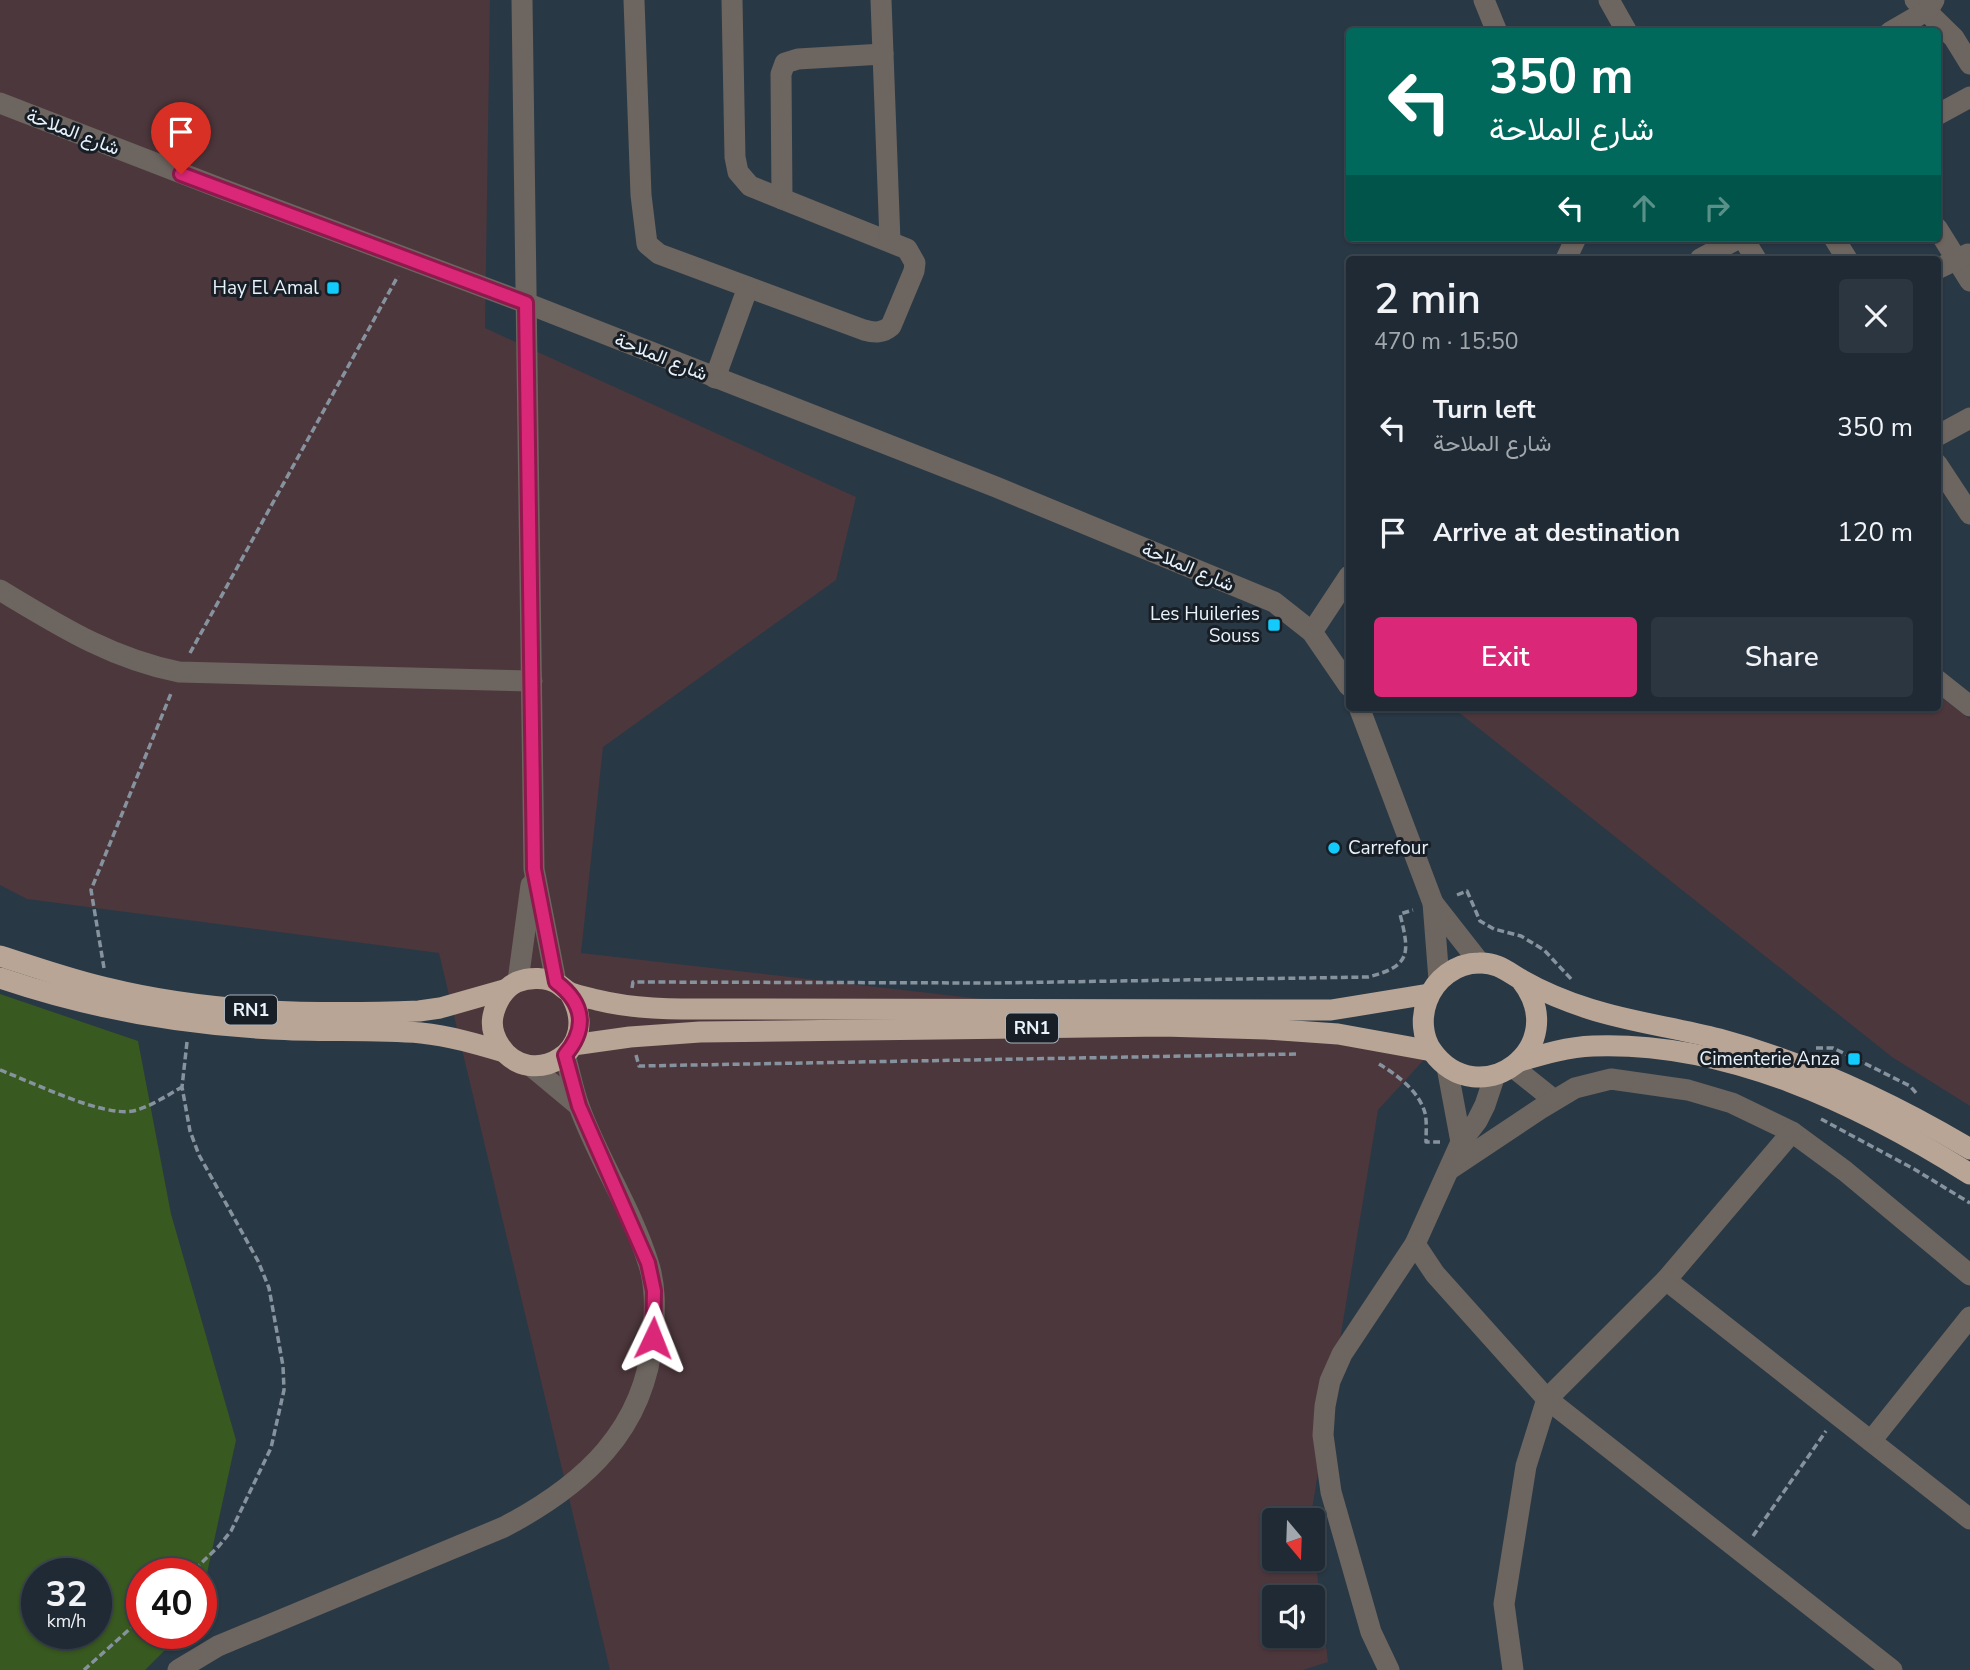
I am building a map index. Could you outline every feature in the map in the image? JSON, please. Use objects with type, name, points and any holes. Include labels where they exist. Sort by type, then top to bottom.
[{"type":"highway","name":"RN1","points":[[0,956],[107,989],[192,1004],[262,1011],[345,1012],[419,1011],[440,1008],[537,978],[598,1001],[629,1006],[720,1009],[1319,1010],[1357,1006],[1434,987],[1451,971],[1480,963]]},
{"type":"highway","points":[[1480,963],[1502,967],[1521,980],[1594,1011],[1720,1039],[1800,1065],[1900,1109],[1970,1149]]},
{"type":"highway","name":"RN1","points":[[0,978],[99,1006],[189,1022],[273,1029],[420,1033],[471,1042],[504,1052],[531,1066],[549,1064],[569,1050],[630,1037],[699,1032],[1163,1026],[1315,1031],[1432,1051]]},
{"type":"highway","points":[[1509,1067],[1528,1051],[1537,1027],[1535,1001],[1521,980]]},
{"type":"highway","points":[[504,1052],[495,1038],[492,1020],[496,1003],[512,985]]},
{"type":"highway","points":[[562,987],[577,1004],[580,1018],[579,1032],[569,1050]]},
{"type":"highway","points":[[1434,987],[1424,1008],[1426,1038],[1432,1051],[1447,1067],[1470,1076],[1569,1049],[1616,1046],[1682,1053],[1762,1073],[1829,1097],[1891,1128],[1970,1174]]},
{"type":"street","points":[[512,985],[534,869],[522,0]]},
{"type":"street","points":[[634,0],[641,195],[647,244],[659,254],[864,330],[880,332],[891,326],[914,271],[915,263],[908,249],[745,183],[736,165],[732,0]]},
{"type":"street","points":[[881,0],[890,241]]},
{"type":"street","points":[[1484,0],[1495,28]]},
{"type":"street","points":[[1619,3],[1626,28]]},
{"type":"street","points":[[1895,28],[1925,3],[1962,34],[1970,64]]},
{"type":"street","points":[[782,199],[781,74],[785,63],[798,59],[883,54]]},
{"type":"street","points":[[1941,113],[1970,97]]},
{"type":"street","name":"شارع الملاحة","points":[[0,103],[526,303],[1004,490],[1274,602],[1312,632],[1346,682]]},
{"type":"street","points":[[1941,232],[1964,256],[1970,281]]},
{"type":"street","points":[[1706,256],[1733,242]]},
{"type":"street","points":[[1941,267],[1964,256]]},
{"type":"street","points":[[715,378],[748,287]]},
{"type":"street","points":[[1941,434],[1970,418]]},
{"type":"street","points":[[1941,470],[1970,514]]},
{"type":"street","points":[[1312,632],[1346,581]]},
{"type":"street","points":[[0,590],[109,652],[179,672],[532,681]]},
{"type":"street","points":[[1941,683],[1970,706]]},
{"type":"street","points":[[1360,711],[1423,906],[1434,987]]},
{"type":"street","points":[[534,869],[562,987]]},
{"type":"street","points":[[1423,906],[1480,963]]},
{"type":"street","points":[[178,1670],[218,1646],[534,1512],[580,1477],[600,1458],[620,1431],[646,1381],[654,1324],[654,1291],[648,1263],[638,1237],[579,1106],[569,1050]]},
{"type":"street","points":[[531,1066],[579,1106]]},
{"type":"street","points":[[1447,1067],[1461,1142]]},
{"type":"street","points":[[1390,1670],[1371,1632],[1329,1482],[1323,1435],[1330,1381],[1342,1354],[1415,1244],[1461,1142],[1477,1121],[1509,1067],[1554,1100]]},
{"type":"street","points":[[1450,1169],[1575,1088],[1611,1079],[1688,1090],[1732,1103],[1792,1132],[1845,1171],[1970,1275]]},
{"type":"street","points":[[1513,1670],[1504,1604],[1526,1466],[1547,1399],[1666,1280],[1792,1132]]},
{"type":"street","points":[[1415,1244],[1435,1274],[1547,1399],[1892,1670]]},
{"type":"street","points":[[1666,1280],[1970,1518]]},
{"type":"street","points":[[1871,1441],[1970,1317]]},
{"type":"path","points":[[107,989],[91,890],[179,672],[408,259]]},
{"type":"path","points":[[1457,895],[1467,891],[1480,922],[1494,929],[1521,936],[1544,950],[1580,987]]},
{"type":"path","points":[[629,1006],[633,982],[994,983],[1368,977],[1390,971],[1399,964],[1407,943],[1400,914],[1423,906]]},
{"type":"path","points":[[189,1022],[181,1087],[190,1131],[199,1155],[258,1261],[269,1288],[283,1366],[284,1390],[271,1448],[231,1531],[207,1558]]},
{"type":"path","points":[[630,1037],[639,1066],[1308,1053]]},
{"type":"path","points":[[1373,1060],[1395,1074],[1411,1089],[1425,1113],[1426,1142],[1461,1142]]},
{"type":"path","points":[[0,1070],[97,1107],[120,1112],[144,1108],[181,1087]]},
{"type":"path","points":[[1742,1552],[1838,1415]]},
{"type":"path","points":[[84,1670],[126,1632]]},
{"type":"shaded area","points":[[0,0],[490,0],[485,328],[856,497],[836,580],[603,747],[581,953],[1432,1051],[1378,1110],[1312,1508],[1262,1508],[1262,1572],[1317,1572],[1319,1585],[1262,1585],[1262,1648],[1325,1648],[1325,1638],[1328,1662],[1303,1670],[610,1670],[439,953],[27,899],[0,885]]},
{"type":"shaded area","points":[[1941,697],[1970,719],[1970,1106],[1892,1057],[1457,711],[1941,711]]},
{"type":"green space","points":[[0,994],[138,1041],[171,1214],[236,1440],[210,1558],[126,1558],[126,1649],[166,1649],[145,1670],[0,1670]]},
{"type":"place","name":"Hay El Amal","points":[[333,288]]},
{"type":"place","name":"Les Huileries Souss","points":[[1274,625]]},
{"type":"place","name":"Carrefour","points":[[1334,848]]},
{"type":"place","name":"Cimenterie Anza","points":[[1854,1059]]},
{"type":"route","points":[[181,174],[526,303],[534,869],[556,982],[569,992],[577,1004],[580,1018],[579,1032],[565,1055],[579,1106],[648,1263],[654,1291],[653,1338]]}]
